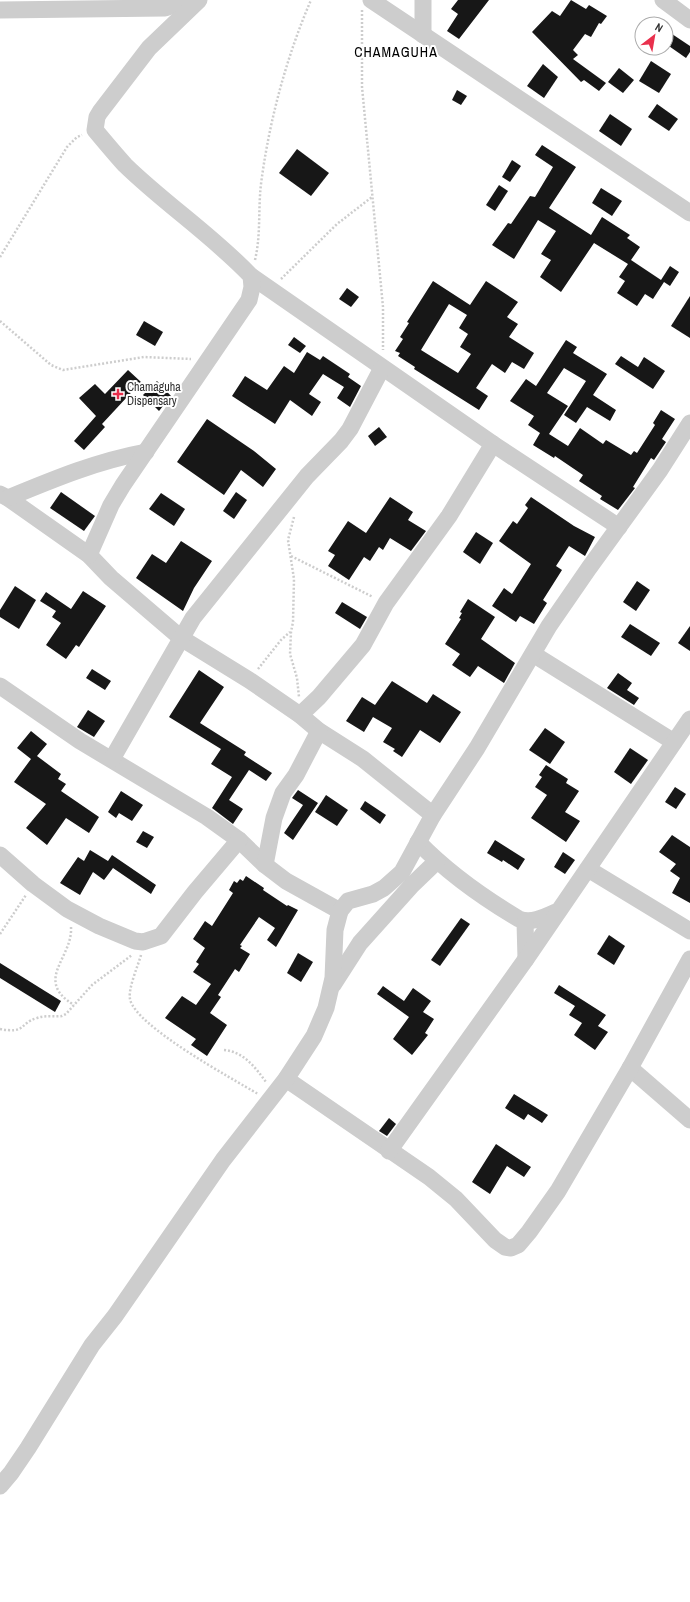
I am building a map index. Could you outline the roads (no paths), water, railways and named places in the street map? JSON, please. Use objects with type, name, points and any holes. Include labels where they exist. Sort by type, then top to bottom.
[{"type":"street","points":[[0,10],[160,4],[188,0]]},
{"type":"street","points":[[199,0],[149,48],[100,112],[97,117],[95,130],[125,165],[230,254],[251,276],[493,444],[619,527]]},
{"type":"street","points":[[423,0],[423,35]]},
{"type":"street","points":[[662,0],[690,20]]},
{"type":"street","points":[[367,4],[423,35],[690,213]]},
{"type":"street","points":[[89,555],[111,505],[250,300],[252,287],[251,276]]},
{"type":"street","points":[[112,759],[182,638],[205,603],[317,465],[338,445],[350,429],[382,368]]},
{"type":"street","points":[[0,1486],[12,1473],[92,1345],[124,1303],[223,1160],[271,1097],[286,1080],[314,1036],[326,1008],[331,988],[334,965],[335,930],[340,911],[348,901],[373,894],[384,888],[402,872],[433,815],[478,748],[549,626],[660,470],[690,423]]},
{"type":"street","points":[[300,715],[319,697],[363,645],[386,603],[449,516],[493,444]]},
{"type":"street","points":[[4,496],[78,469],[117,457],[146,452]]},
{"type":"street","points":[[4,496],[89,555],[111,578],[182,638],[249,680],[300,715],[319,731],[342,744],[383,773],[433,815]]},
{"type":"street","points":[[533,654],[674,742]]},
{"type":"street","points":[[0,686],[80,741],[207,817],[238,840],[265,865],[286,881],[340,911]]},
{"type":"street","points":[[389,1151],[526,959],[556,912],[588,869],[690,719]]},
{"type":"street","points":[[265,865],[274,818],[283,793],[296,775],[319,731]]},
{"type":"street","points":[[0,855],[33,884],[67,909],[99,926],[136,941],[148,944],[162,936],[195,892],[238,840]]},
{"type":"street","points":[[418,842],[437,861],[472,889],[525,922],[556,912]]},
{"type":"street","points":[[331,988],[360,943],[412,885],[437,861]]},
{"type":"street","points":[[588,869],[690,931]]},
{"type":"street","points":[[525,922],[526,959]]},
{"type":"street","points":[[286,1080],[429,1177],[456,1199],[495,1240],[511,1248],[518,1245],[541,1216],[630,1068],[690,958]]},
{"type":"street","points":[[630,1068],[690,1120]]},
{"type":"place","name":"Chamaguha Dispensary","points":[[118,394]]},
{"type":"district","name":"CHAMAGUHA","points":[[396,52]]}]
